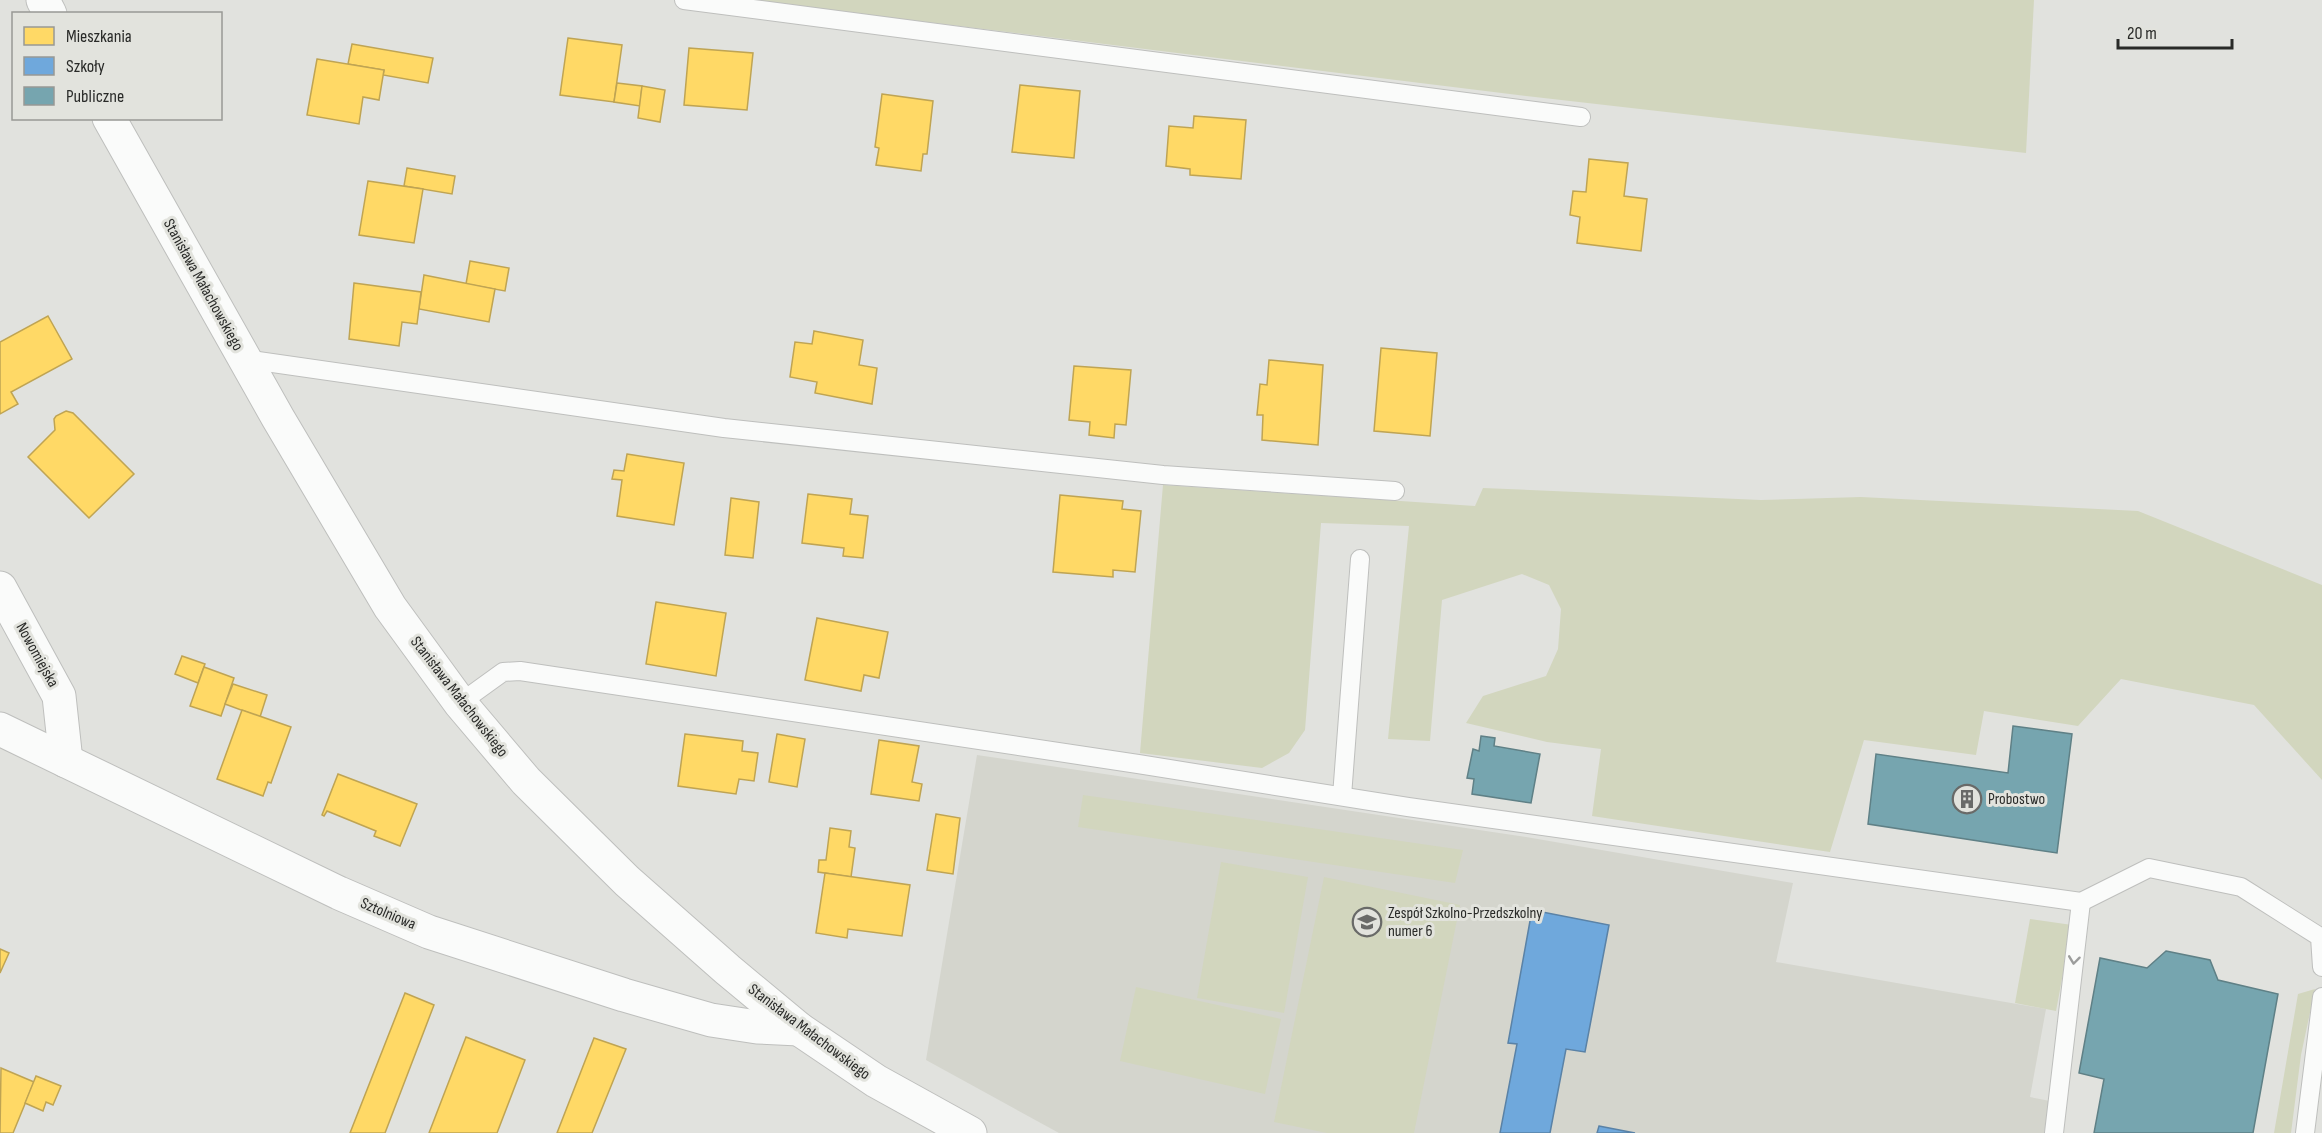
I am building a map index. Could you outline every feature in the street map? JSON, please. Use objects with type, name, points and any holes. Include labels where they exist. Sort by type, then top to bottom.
[{"type":"street","name":"Stanisława Małachowskiego","points":[[110,120],[244,359],[390,607],[460,703],[526,781],[627,881],[799,1029],[876,1082],[970,1133]]},
{"type":"street","name":"Nowomiejska","points":[[0,588],[59,696],[66,761]]},
{"type":"street","name":"Sztolniowa","points":[[0,729],[339,893],[429,932],[711,1020],[799,1029]]},
{"type":"lane","points":[[684,0],[1581,117]]},
{"type":"lane","points":[[244,359],[724,428],[1163,475],[1395,491]]},
{"type":"lane","points":[[1342,796],[1360,559]]},
{"type":"lane","points":[[460,703],[503,672],[520,670],[1342,796],[2081,902],[2149,868],[2241,887],[2320,938],[2322,967]]},
{"type":"lane","points":[[2054,1133],[2081,902]]},
{"type":"lane","points":[[2305,1133],[2322,997]]},
{"type":"shaded area","name":"Zespół Szkolno-Przedszkolny numer 6","points":[[977,755],[1526,837],[1793,883],[1776,962],[2046,1009],[2030,1097],[2050,1101],[2044,1133],[1059,1133],[926,1060]]},
{"type":"green space","points":[[747,0],[2034,0],[2026,153],[1535,97]]},
{"type":"green space","points":[[1163,485],[1475,506],[1483,488],[1761,500],[1861,497],[2138,511],[2322,585],[2322,780],[2254,705],[2121,679],[2078,726],[1984,711],[1976,755],[1864,740],[1830,852],[1592,816],[1601,749],[1547,742],[1466,723],[1483,696],[1546,676],[1558,649],[1561,609],[1549,585],[1522,574],[1442,600],[1430,741],[1388,739],[1409,526],[1321,523],[1305,730],[1289,753],[1262,768],[1140,753]]},
{"type":"green space","points":[[1083,795],[1463,850],[1455,883],[1078,827]]},
{"type":"green space","points":[[1221,862],[1308,877],[1284,1013],[1197,998]]},
{"type":"green space","points":[[1324,877],[1460,905],[1414,1133],[1327,1133],[1274,1122]]},
{"type":"green space","points":[[2030,919],[2072,925],[2056,1011],[2015,1003]]},
{"type":"green space","points":[[1136,987],[1281,1019],[1265,1094],[1120,1061]]},
{"type":"green space","points":[[2315,989],[2301,1055],[2291,1133],[2274,1133],[2298,994]]},
{"type":"building: Mieszkania","points":[[568,38],[622,45],[614,102],[560,95]]},
{"type":"building: Mieszkania","points":[[352,44],[433,58],[428,83],[383,75],[384,70],[348,64]]},
{"type":"building: Mieszkania","points":[[689,48],[753,53],[747,110],[684,105]]},
{"type":"building: Mieszkania","points":[[317,59],[384,70],[379,100],[363,97],[359,124],[307,115]]},
{"type":"building: Mieszkania","points":[[617,83],[642,86],[640,106],[614,102]]},
{"type":"building: Mieszkania","points":[[1020,85],[1080,91],[1074,158],[1012,152]]},
{"type":"building: Mieszkania","points":[[642,86],[665,90],[660,122],[638,118]]},
{"type":"building: Mieszkania","points":[[882,94],[933,101],[927,154],[923,154],[921,171],[876,165],[879,148],[875,147]]},
{"type":"building: Mieszkania","points":[[1194,116],[1246,120],[1241,179],[1190,175],[1190,169],[1166,166],[1169,126],[1193,128]]},
{"type":"building: Mieszkania","points":[[1589,159],[1628,163],[1624,196],[1647,199],[1641,251],[1577,243],[1580,217],[1570,215],[1573,191],[1586,192]]},
{"type":"building: Mieszkania","points":[[407,168],[455,176],[452,194],[404,186]]},
{"type":"building: Mieszkania","points":[[368,181],[423,189],[414,243],[359,235]]},
{"type":"building: Mieszkania","points":[[470,261],[509,268],[505,291],[466,284]]},
{"type":"building: Mieszkania","points":[[424,275],[495,289],[489,322],[419,309]]},
{"type":"building: Mieszkania","points":[[354,283],[421,292],[417,324],[402,322],[399,346],[349,339]]},
{"type":"building: Mieszkania","points":[[48,316],[72,359],[11,392],[18,404],[0,414],[0,342]]},
{"type":"building: Mieszkania","points":[[814,331],[863,340],[859,365],[877,368],[872,404],[815,393],[817,382],[790,377],[795,342],[812,344]]},
{"type":"building: Mieszkania","points":[[1381,348],[1437,353],[1430,436],[1374,431]]},
{"type":"building: Mieszkania","points":[[1269,360],[1323,365],[1318,445],[1262,440],[1263,415],[1257,415],[1260,384],[1267,385]]},
{"type":"building: Mieszkania","points":[[1074,366],[1131,370],[1126,425],[1115,424],[1114,438],[1089,435],[1090,422],[1069,420]]},
{"type":"building: Mieszkania","points":[[66,411],[73,413],[134,474],[89,518],[28,457],[55,430],[56,416]]},
{"type":"building: Mieszkania","points":[[627,454],[684,463],[674,525],[617,516],[622,480],[612,479],[614,470],[624,471]]},
{"type":"building: Mieszkania","points":[[808,494],[852,499],[850,514],[868,516],[863,558],[843,556],[844,548],[802,543]]},
{"type":"building: Mieszkania","points":[[1060,495],[1123,501],[1122,509],[1141,511],[1135,572],[1113,570],[1113,577],[1053,572]]},
{"type":"building: Mieszkania","points":[[731,498],[759,502],[753,558],[725,555]]},
{"type":"building: Mieszkania","points":[[656,602],[726,613],[716,676],[646,664]]},
{"type":"building: Mieszkania","points":[[817,618],[888,632],[879,678],[864,675],[861,691],[805,680]]},
{"type":"building: Mieszkania","points":[[182,656],[205,664],[198,683],[175,674]]},
{"type":"building: Mieszkania","points":[[204,667],[234,678],[221,716],[190,706]]},
{"type":"building: Mieszkania","points":[[233,684],[267,695],[260,717],[225,704]]},
{"type":"building: Mieszkania","points":[[242,710],[291,727],[271,783],[268,782],[263,796],[217,779]]},
{"type":"building: Mieszkania","points":[[685,734],[743,741],[742,751],[758,753],[754,781],[739,779],[736,794],[678,786]]},
{"type":"building: Mieszkania","points":[[777,734],[805,739],[797,787],[769,782]]},
{"type":"building: Mieszkania","points":[[879,740],[919,746],[912,782],[922,784],[919,801],[871,794]]},
{"type":"building: Mieszkania","points":[[338,774],[417,804],[400,846],[374,836],[376,831],[327,811],[324,816],[322,815]]},
{"type":"building: Mieszkania","points":[[936,814],[960,818],[953,874],[927,870]]},
{"type":"building: Mieszkania","points":[[830,828],[851,831],[849,847],[855,848],[851,877],[818,872],[819,860],[826,860]]},
{"type":"building: Mieszkania","points":[[825,873],[910,885],[902,936],[848,929],[847,938],[816,933]]},
{"type":"building: Mieszkania","points":[[0,949],[9,953],[0,973]]},
{"type":"building: Mieszkania","points":[[405,993],[434,1005],[385,1133],[350,1133]]},
{"type":"building: Mieszkania","points":[[466,1037],[525,1060],[497,1133],[429,1133]]},
{"type":"building: Mieszkania","points":[[594,1038],[626,1049],[592,1133],[557,1133]]},
{"type":"building: Mieszkania","points":[[1,1068],[34,1082],[13,1133],[0,1133]]},
{"type":"building: Mieszkania","points":[[36,1076],[61,1086],[53,1105],[46,1102],[43,1111],[25,1103]]},
{"type":"building: Szkoły","points":[[1532,910],[1609,925],[1585,1052],[1566,1049],[1550,1133],[1500,1133],[1517,1044],[1508,1043]]},
{"type":"building: Szkoły","points":[[1599,1126],[1635,1133],[1597,1133]]},
{"type":"building: Publiczne","name":"Probostwo","points":[[2013,726],[2072,734],[2057,853],[1868,824],[1876,754],[2008,773]]},
{"type":"building: Publiczne","points":[[1481,736],[1495,738],[1494,746],[1540,754],[1531,803],[1472,794],[1474,779],[1467,778],[1473,749],[1479,751]]},
{"type":"building: Publiczne","points":[[2166,951],[2210,960],[2218,980],[2278,994],[2253,1133],[2094,1133],[2104,1079],[2079,1073],[2100,958],[2147,968]]},
{"type":"place","name":"Probostwo","points":[[1967,799]]},
{"type":"place","name":"Zespół Szkolno-Przedszkolny numer 6","points":[[1367,922]]}]
